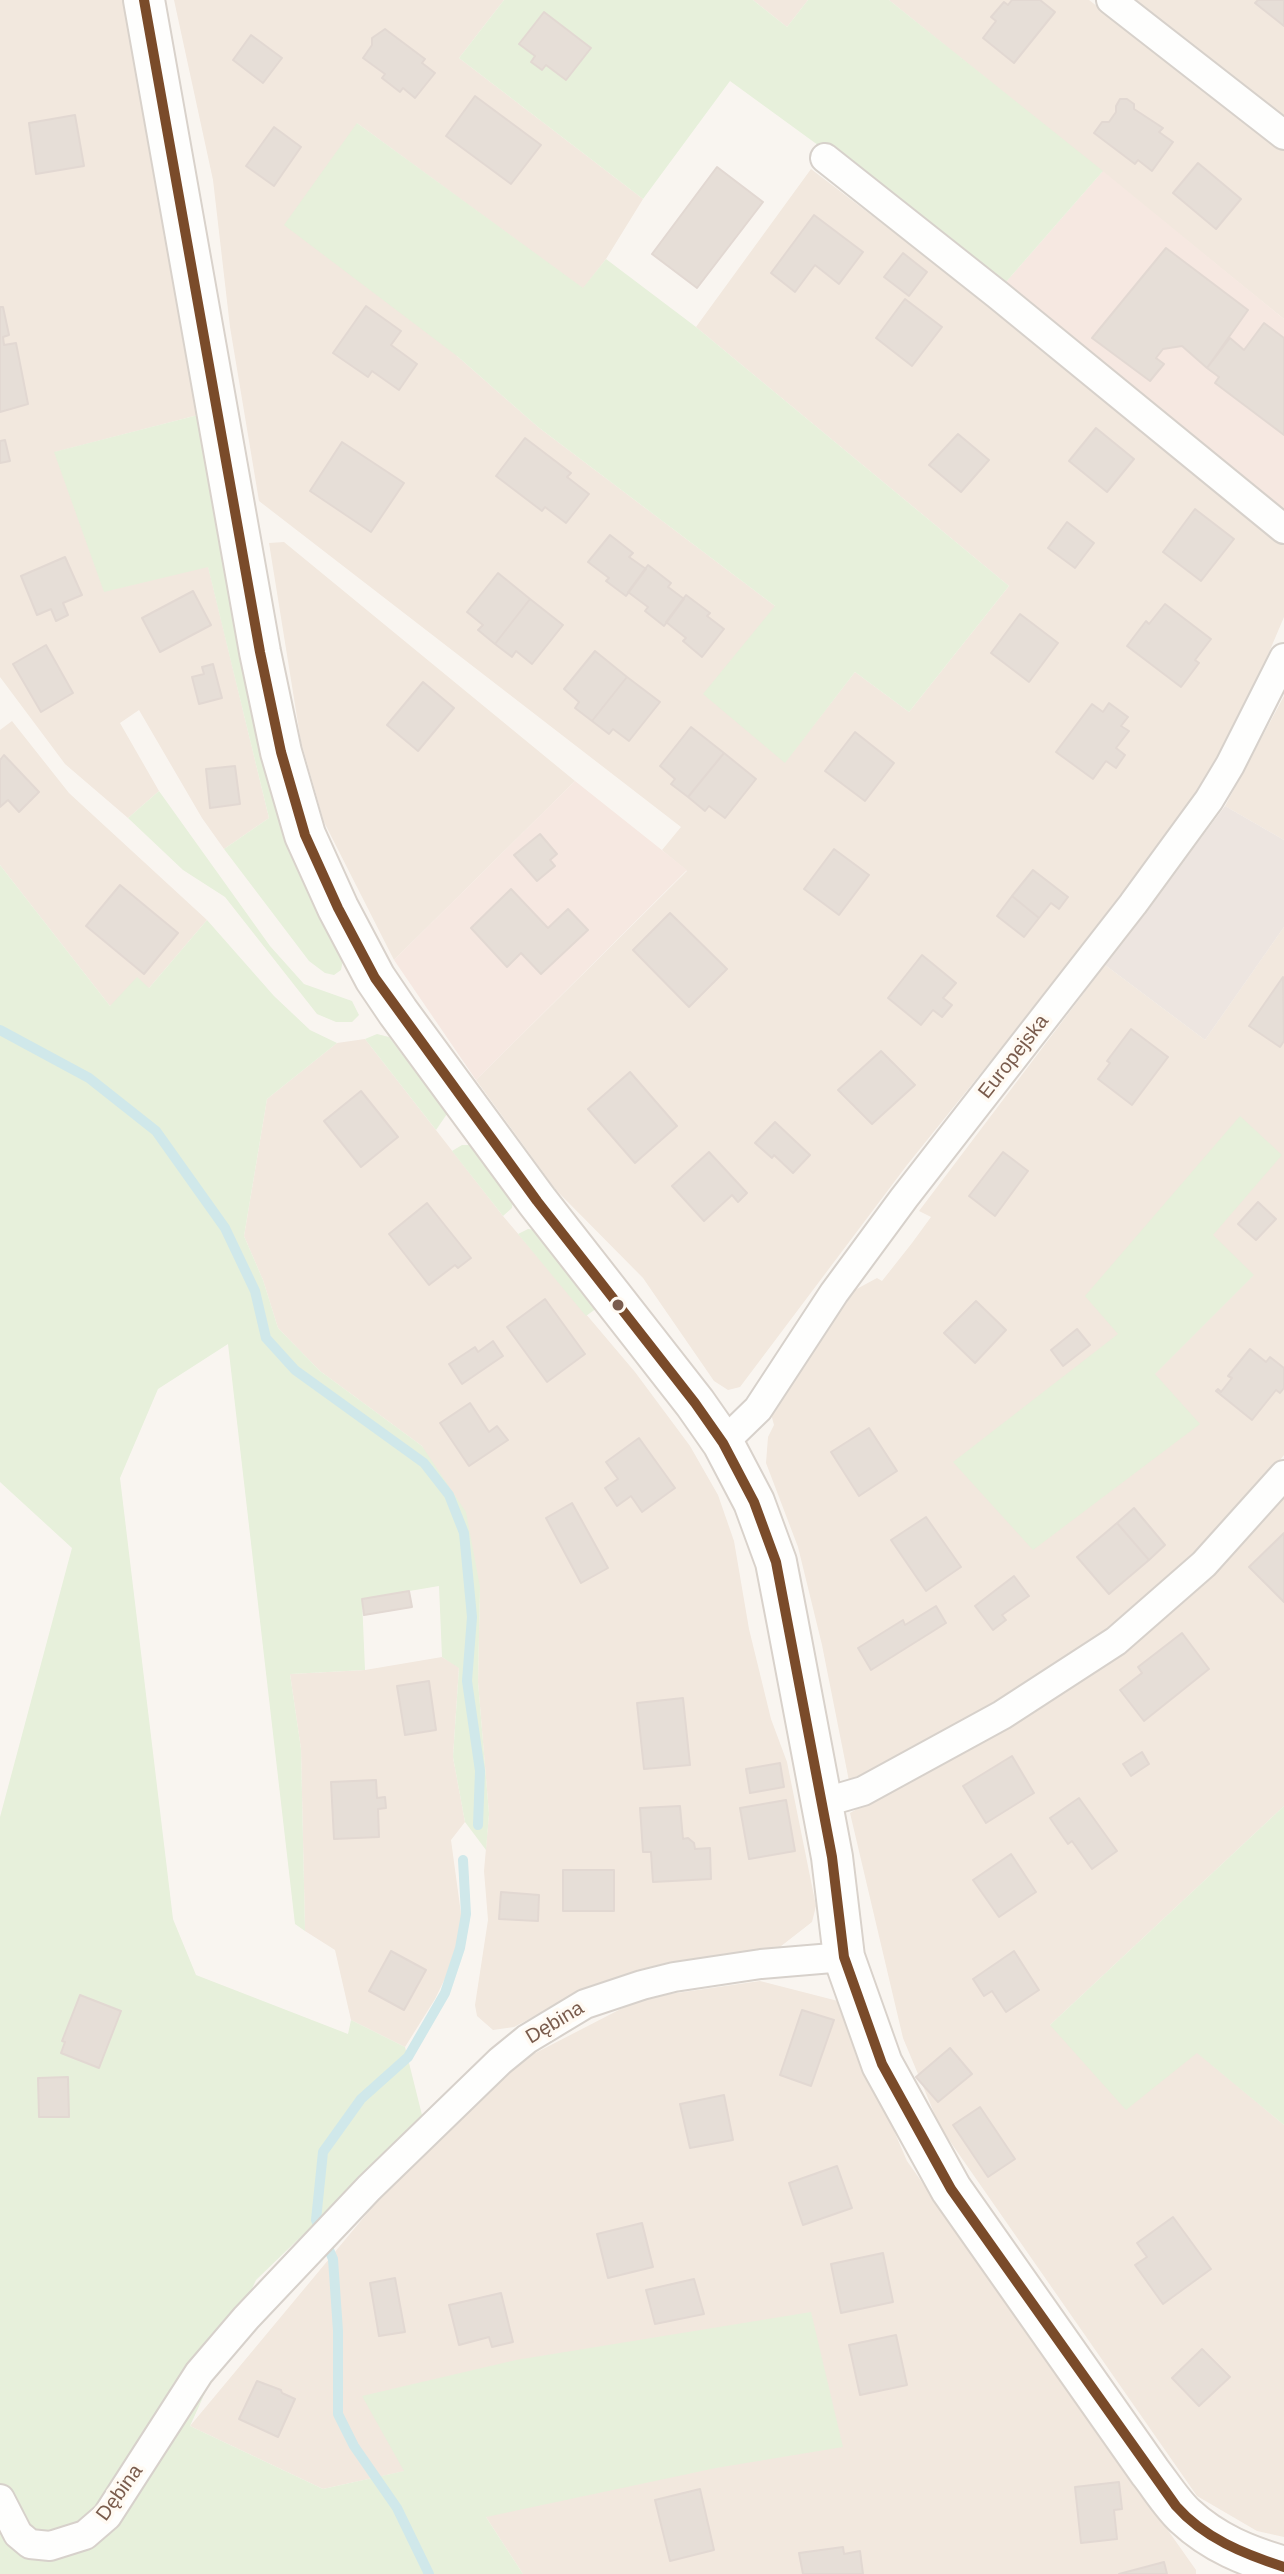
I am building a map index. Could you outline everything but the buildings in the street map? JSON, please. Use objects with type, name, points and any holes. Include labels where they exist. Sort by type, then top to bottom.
[{"type":"street","points":[[144,0],[260,652],[281,752],[305,835],[338,908],[375,978],[537,1201],[695,1403],[723,1443],[754,1502],[776,1562],[822,1803],[844,1957],[882,2064],[951,2189],[1150,2472],[1184,2515],[1226,2546],[1244,2565],[1284,2567]]},
{"type":"street","points":[[1111,0],[1284,135]]},
{"type":"street","points":[[825,158],[1284,529]]},
{"type":"street","name":"Europejska","points":[[723,1443],[758,1409],[827,1304],[898,1206],[1133,904],[1209,800],[1284,658]]},
{"type":"street","points":[[822,1803],[863,1791],[1002,1715],[1116,1641],[1204,1564],[1284,1475]]},
{"type":"street","name":"Dębina","points":[[0,2499],[18,2534],[30,2544],[50,2546],[85,2535],[107,2516],[199,2373],[310,2248],[500,2061],[527,2039],[585,2004],[674,1977],[761,1964],[844,1957]]},
{"type":"shaded area","points":[[0,0],[124,0],[202,414],[55,452],[208,566],[269,818],[224,849],[202,818],[139,710],[120,723],[159,791],[128,818],[65,764],[0,677]]},
{"type":"shaded area","points":[[174,0],[504,0],[459,58],[643,199],[606,259],[583,289],[357,123],[457,356],[538,427],[775,606],[785,762],[855,672],[909,712],[1009,586],[696,327],[811,169],[988,304],[1284,544],[1284,617],[1245,709],[1192,802],[1031,1011],[907,1165],[740,1387],[728,1390],[714,1381],[643,1278],[556,1190],[476,1080],[687,871],[662,850],[681,827],[259,501],[230,327],[213,180]]},
{"type":"shaded area","points":[[753,0],[808,0],[787,27]]},
{"type":"shaded area","points":[[889,0],[1089,0],[1284,150],[1284,319]]},
{"type":"shaded area","points":[[1126,0],[1284,0],[1284,125]]},
{"type":"shaded area","points":[[1103,171],[1284,319],[1284,516],[1006,282]]},
{"type":"shaded area","points":[[284,542],[575,781],[394,960],[324,822],[301,742],[269,543]]},
{"type":"shaded area","points":[[1284,696],[1284,840],[1225,806]]},
{"type":"shaded area","points":[[12,721],[69,793],[207,920],[149,988],[110,1006],[0,865],[0,730]]},
{"type":"shaded area","points":[[575,781],[687,870],[476,1080],[394,960]]},
{"type":"shaded area","points":[[1225,806],[1284,840],[1284,927],[1205,1040],[1105,965]]},
{"type":"shaded area","points":[[1284,927],[1284,1455],[1244,1505],[1140,1608],[1062,1667],[953,1730],[849,1781],[822,1645],[798,1547],[766,1463],[768,1437],[774,1425],[771,1414],[853,1291],[877,1278],[882,1281],[912,1243],[931,1217],[919,1211],[1105,965],[1205,1040]]},
{"type":"shaded area","points":[[365,1039],[503,1216],[635,1372],[690,1446],[718,1495],[734,1541],[749,1629],[771,1719],[787,1762],[816,1906],[812,1922],[776,1950],[630,1974],[581,1992],[514,2027],[493,2030],[477,2016],[475,2005],[488,1920],[484,1871],[489,1814],[478,1682],[480,1587],[422,1446],[320,1371],[278,1328],[263,1280],[244,1236],[267,1099],[337,1043]]},
{"type":"shaded area","points":[[1284,1488],[1284,1806],[1050,2025],[1197,2052],[1284,2125],[1284,2537],[1257,2531],[1197,2496],[940,2127],[903,2038],[850,1813],[1110,1661]]},
{"type":"shaded area","points":[[442,1657],[459,1667],[453,1757],[465,1822],[451,1840],[462,1921],[455,1958],[435,1999],[405,2047],[351,2020],[335,1950],[305,1931],[301,1749],[290,1674],[365,1670]]},
{"type":"shaded area","points":[[760,1981],[838,2001],[907,2161],[1196,2574],[523,2574],[486,2517],[405,2471],[323,2489],[190,2426],[379,2199],[518,2062],[642,1998]]},
{"type":"green space","points":[[504,0],[753,0],[787,27],[808,0],[889,0],[1103,171],[1006,282],[730,81],[643,199],[459,58]]},
{"type":"green space","points":[[357,123],[583,288],[606,259],[696,327],[1009,586],[909,712],[855,672],[785,763],[703,694],[775,606],[538,427],[457,356],[284,225]]},
{"type":"green space","points":[[202,414],[343,960],[341,970],[334,975],[325,973],[309,961],[224,849],[269,818],[208,567],[104,592],[54,452]]},
{"type":"green space","points":[[159,791],[270,946],[304,984],[352,1001],[359,1015],[352,1022],[336,1022],[317,1014],[225,897],[183,870],[128,818]]},
{"type":"green space","points":[[0,865],[110,1006],[137,977],[149,988],[207,920],[274,996],[310,1030],[337,1043],[267,1099],[244,1236],[263,1280],[278,1328],[320,1371],[422,1446],[466,1512],[480,1587],[478,1682],[489,1814],[486,1850],[465,1822],[453,1757],[459,1668],[442,1657],[439,1586],[362,1599],[365,1670],[290,1674],[301,1749],[305,1931],[295,1924],[228,1344],[158,1389],[120,1478],[173,1919],[196,1975],[348,2034],[351,2020],[405,2047],[423,2119],[256,2280],[190,2426],[323,2489],[404,2471],[362,2396],[516,2360],[811,2312],[843,2447],[716,2468],[486,2517],[523,2574],[0,2574],[0,1817],[72,1548],[0,1482]]},
{"type":"green space","points":[[377,1034],[389,1037],[447,1114],[436,1130],[365,1039]]},
{"type":"green space","points":[[1240,1116],[1282,1155],[1213,1235],[1254,1275],[1155,1374],[1200,1424],[1033,1550],[953,1462],[1118,1334],[1085,1296]]},
{"type":"green space","points":[[462,1145],[472,1145],[513,1200],[512,1208],[503,1216],[452,1151]]},
{"type":"green space","points":[[528,1229],[537,1230],[597,1308],[586,1316],[518,1234]]},
{"type":"green space","points":[[1284,1806],[1284,2125],[1197,2053],[1126,2110],[1050,2025]]},
{"type":"waterway","points":[[0,1030],[89,1078],[156,1131],[225,1228],[255,1291],[266,1338],[295,1370],[424,1463],[449,1495],[464,1533],[472,1617],[467,1681],[480,1771],[478,1825]]},
{"type":"waterway","points":[[429,2574],[397,2508],[354,2446],[338,2414],[338,2331],[333,2259],[316,2220],[323,2152],[361,2099],[408,2057],[445,1993],[460,1948],[466,1914],[463,1860]]},
{"type":"transit line","points":[[144,0],[260,652],[281,752],[305,835],[338,908],[375,978],[537,1201],[695,1403],[723,1443],[754,1502],[776,1562],[832,1857],[844,1957],[882,2064],[951,2189],[1176,2506],[1199,2527],[1226,2544],[1284,2567]]}]
